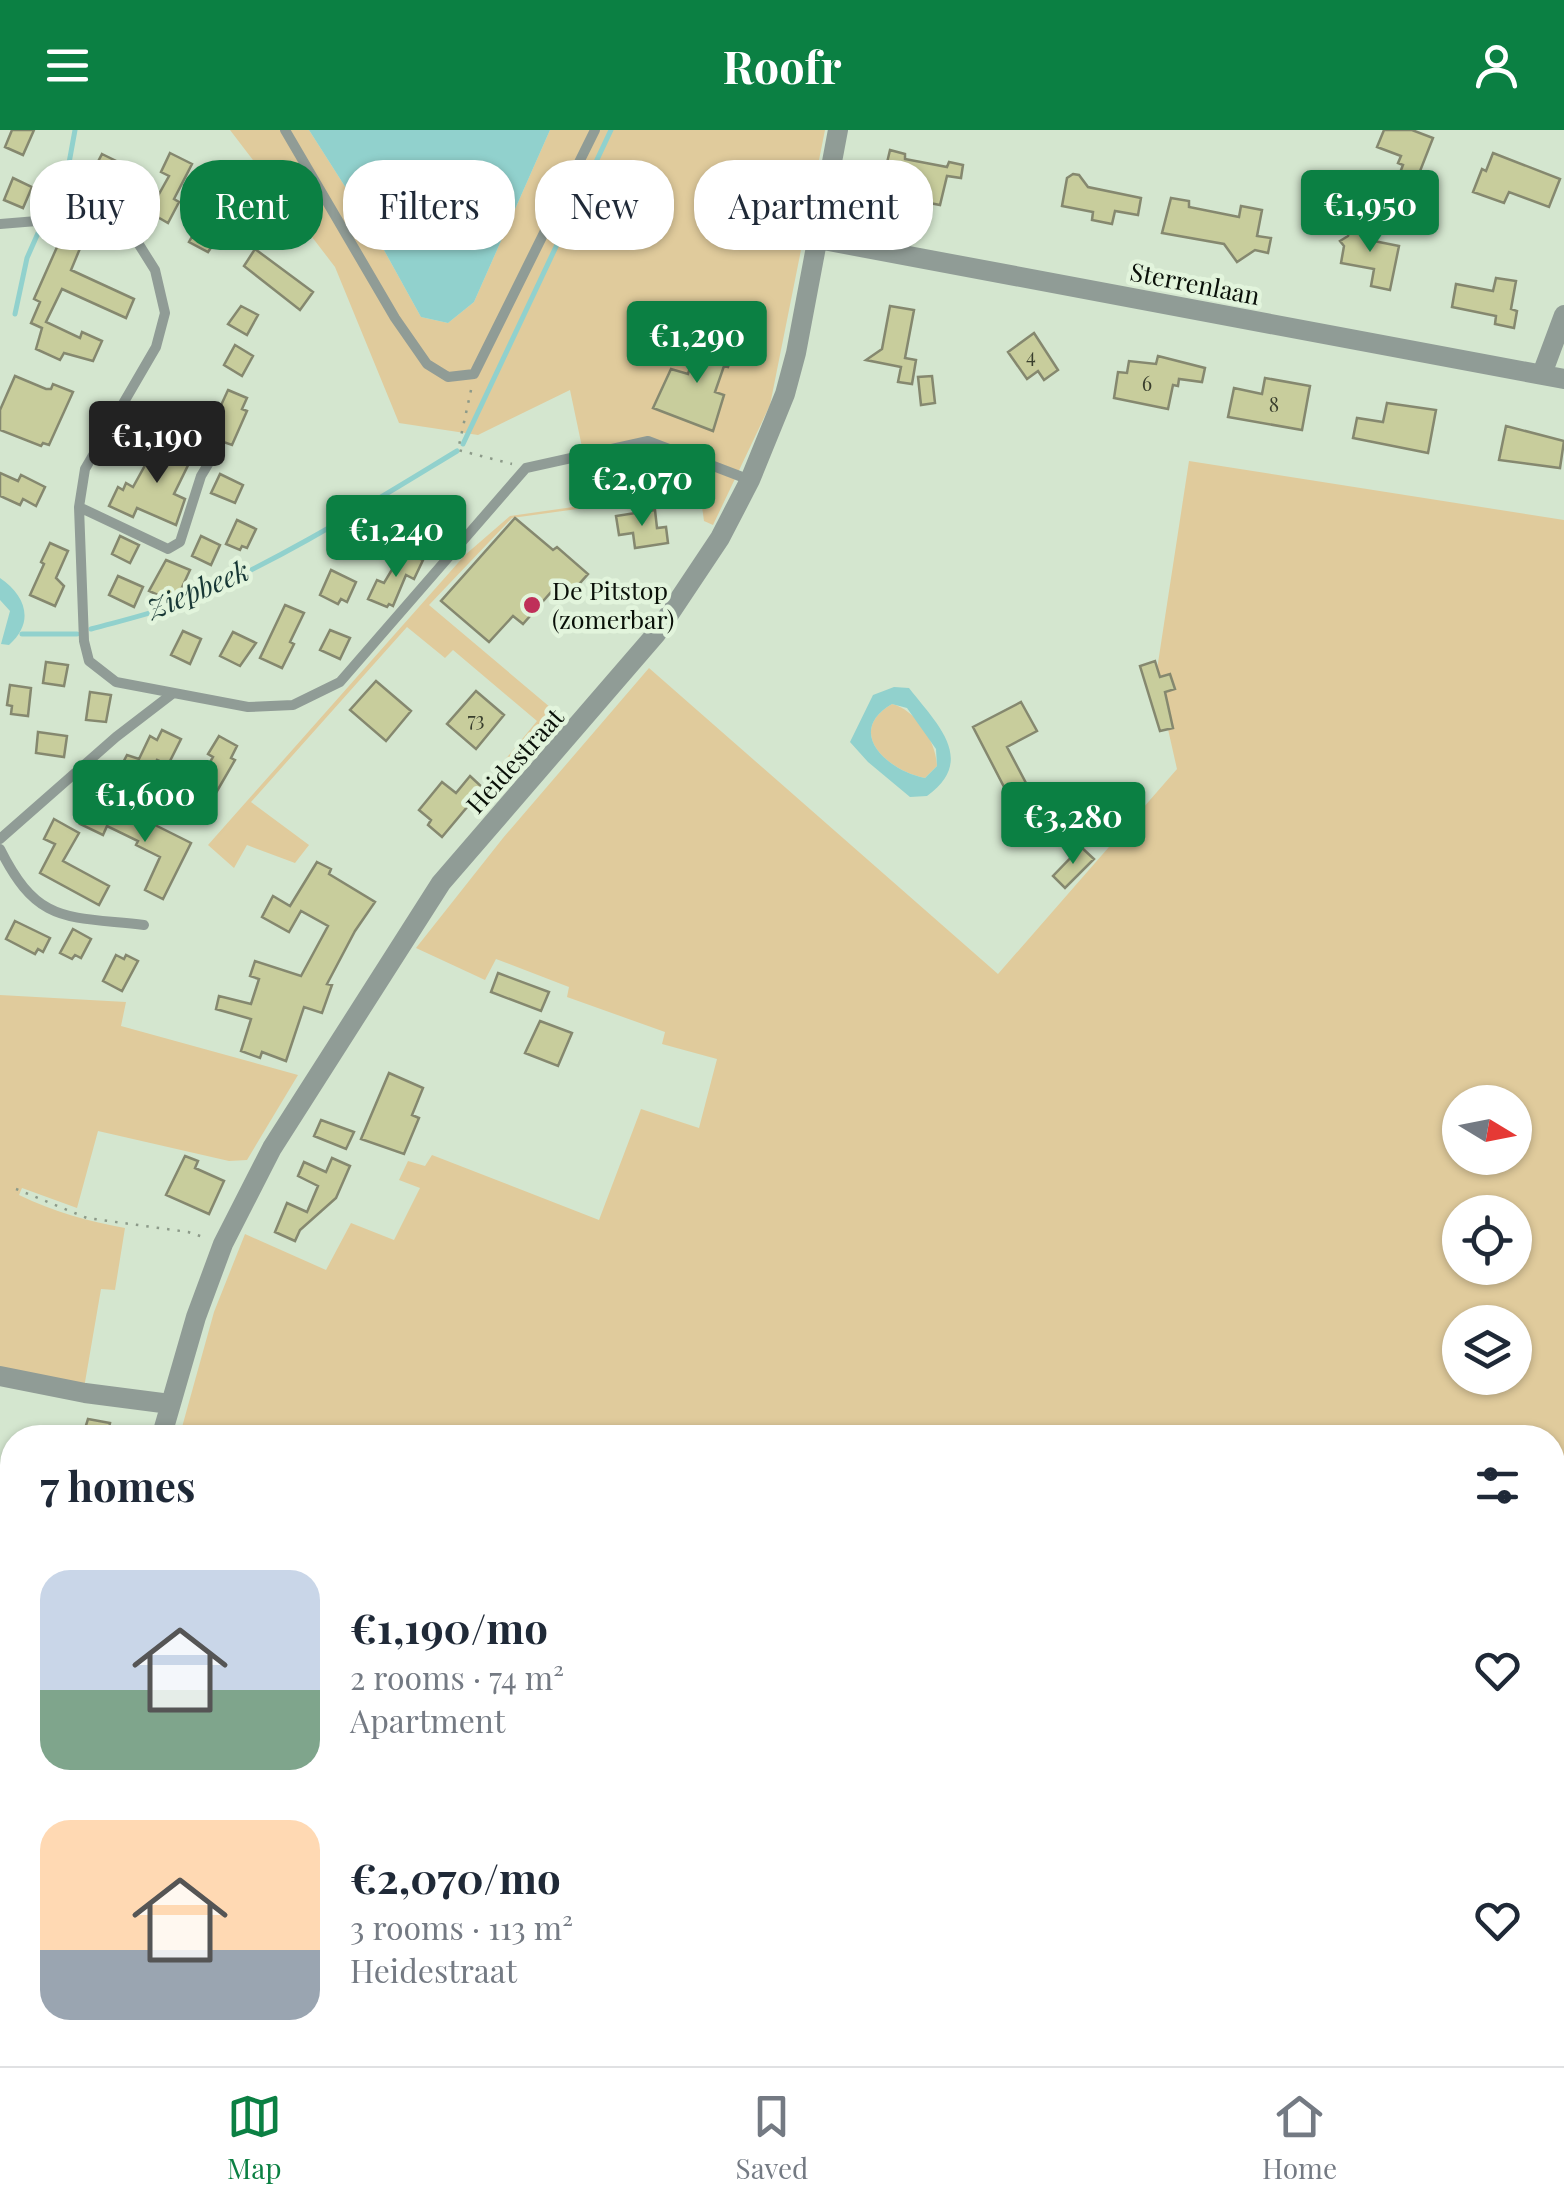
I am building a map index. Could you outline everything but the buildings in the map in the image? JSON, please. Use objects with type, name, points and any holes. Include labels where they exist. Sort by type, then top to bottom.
[{"type":"street","name":"Heidestraat","points":[[832,160],[838,130]]},
{"type":"street","name":"Heidestraat","points":[[164,1425],[196,1317],[223,1244],[272,1148],[442,883],[656,634],[688,590],[750,480],[785,394],[816,250]]},
{"type":"street","name":"Sterrenlaan","points":[[877,250],[1564,379]]},
{"type":"street","points":[[1542,374],[1564,315]]},
{"type":"street","points":[[0,1376],[170,1404]]},
{"type":"lane","points":[[285,130],[395,318],[427,364],[448,376],[474,374],[595,130]]},
{"type":"lane","points":[[0,224],[49,220],[114,224],[134,235],[155,270],[165,313],[156,347],[85,469],[79,508],[88,660],[116,682],[248,706],[293,704],[340,682],[526,468],[648,441],[750,480]]},
{"type":"lane","points":[[79,508],[168,549],[180,542],[201,476],[210,462]]},
{"type":"lane","points":[[0,839],[116,737],[172,694]]},
{"type":"lane","points":[[0,849],[16,880],[36,904],[80,917],[144,925]]},
{"type":"path","points":[[474,374],[458,450],[526,468]]},
{"type":"path","points":[[16,1190],[87,1218],[188,1232],[223,1244]]},
{"type":"shaded area","points":[[230,130],[309,130],[343,183],[343,250],[384,250],[421,317],[448,323],[474,302],[497,250],[515,250],[515,209],[535,164],[535,250],[674,250],[674,160],[537,160],[550,130],[825,130],[819,160],[694,160],[694,250],[801,250],[770,405],[713,525],[704,521],[700,492],[512,518],[429,605],[557,713],[501,786],[490,778],[537,721],[453,650],[445,658],[407,627],[251,802],[309,845],[295,863],[247,845],[234,868],[208,845],[465,555],[510,516],[594,504],[570,390],[478,435],[399,423],[335,267],[322,250],[323,160],[253,160]]},
{"type":"shaded area","points":[[1189,461],[1564,520],[1564,1425],[183,1425],[214,1312],[245,1234],[326,1270],[351,1223],[394,1240],[420,1188],[399,1180],[408,1161],[425,1166],[432,1155],[599,1220],[641,1109],[699,1128],[717,1059],[662,1044],[665,1032],[567,997],[569,987],[496,959],[485,980],[416,948],[503,838],[649,668],[998,974],[1177,769],[1156,676]]},
{"type":"shaded area","points":[[892,704],[917,720],[929,737],[937,766],[925,778],[886,759],[872,738],[872,726],[878,715]]},
{"type":"shaded area","points":[[0,995],[126,1002],[121,1026],[298,1075],[247,1160],[229,1161],[98,1131],[77,1208],[22,1188],[19,1195],[45,1206],[125,1228],[115,1290],[101,1289],[84,1388],[0,1372]]},
{"type":"water","points":[[309,130],[550,130],[515,209],[515,160],[343,160],[343,183]]},
{"type":"water","points":[[384,250],[497,250],[474,302],[448,323],[421,317]]},
{"type":"water","points":[[0,578],[16,593],[24,610],[22,627],[9,645],[1,644],[10,611],[0,600]]},
{"type":"water","points":[[894,687],[909,688],[940,728],[951,756],[949,769],[927,796],[910,797],[850,742],[873,695]],"holes":[[[892,704],[907,708],[936,749],[937,766],[925,778],[886,759],[872,738],[872,726],[878,715]]]},
{"type":"waterway","points":[[15,314],[27,258],[69,163],[75,130]]},
{"type":"waterway","name":"Ziepbeek","points":[[463,444],[611,130]]},
{"type":"waterway","name":"Ziepbeek","points":[[91,629],[180,603],[251,570],[457,451]]},
{"type":"waterway","name":"Ziepbeek","points":[[22,634],[77,634]]},
{"type":"place","name":"De Pitstop (zomerbar)","points":[[532,605]]}]
